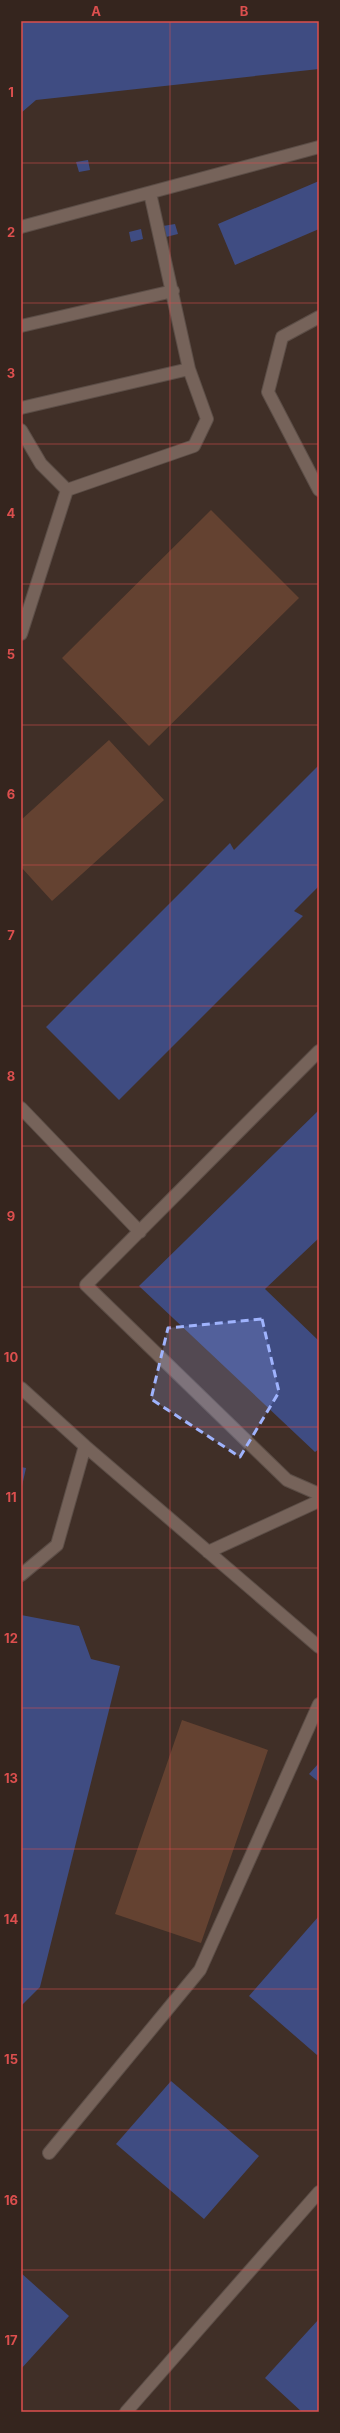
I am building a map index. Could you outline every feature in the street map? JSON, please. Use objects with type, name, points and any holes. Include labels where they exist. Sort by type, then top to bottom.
[{"type":"lane","points":[[21,227],[319,147]]},
{"type":"lane","points":[[67,490],[194,446],[207,419],[190,369],[150,193]]},
{"type":"lane","points":[[21,326],[173,291]]},
{"type":"lane","points":[[319,317],[282,337],[268,392],[319,490]]},
{"type":"lane","points":[[21,408],[190,369]]},
{"type":"lane","points":[[21,430],[41,464],[67,490]]},
{"type":"lane","points":[[21,634],[67,490]]},
{"type":"lane","points":[[319,1051],[86,1285],[287,1480],[319,1494]]},
{"type":"lane","points":[[21,1108],[140,1232]]},
{"type":"lane","points":[[21,1388],[85,1446],[319,1647]]},
{"type":"lane","points":[[21,1576],[57,1545],[85,1446]]},
{"type":"lane","points":[[208,1552],[319,1501]]},
{"type":"lane","points":[[49,2153],[200,1970],[319,1704]]},
{"type":"lane","points":[[126,2412],[318,2195]]},
{"type":"highlighted area","points":[[262,1319],[279,1392],[240,1457],[151,1399],[168,1328]]},
{"type":"shaded area","points":[[211,510],[299,598],[149,746],[62,658]]},
{"type":"shaded area","points":[[109,740],[164,800],[52,901],[21,867],[21,820]]},
{"type":"shaded area","points":[[182,1720],[268,1750],[201,1943],[115,1914]]},
{"type":"building","points":[[21,21],[319,21],[319,69],[36,100],[21,113]]},
{"type":"building","points":[[88,160],[90,170],[79,172],[76,162]]},
{"type":"building","points":[[319,181],[319,229],[235,265],[218,224]]},
{"type":"building","points":[[175,224],[178,234],[166,237],[163,226]]},
{"type":"building","points":[[141,229],[143,239],[131,242],[129,232]]},
{"type":"building","points":[[319,765],[319,886],[294,911],[303,916],[119,1100],[46,1027],[230,843],[234,850]]},
{"type":"building","points":[[319,1110],[319,1238],[265,1289],[319,1341],[319,1449],[315,1452],[139,1286]]},
{"type":"building","points":[[21,1467],[26,1468],[22,1486],[21,1486]]},
{"type":"building","points":[[21,1615],[79,1626],[91,1659],[120,1666],[40,1987],[21,2006]]},
{"type":"building","points":[[319,1763],[319,1782],[309,1774]]},
{"type":"building","points":[[319,1916],[319,2053],[317,2055],[249,1996]]},
{"type":"building","points":[[171,2081],[259,2156],[204,2219],[116,2144]]},
{"type":"building","points":[[21,2273],[69,2316],[21,2369]]},
{"type":"building","points":[[319,2319],[319,2412],[302,2412],[265,2378]]}]
